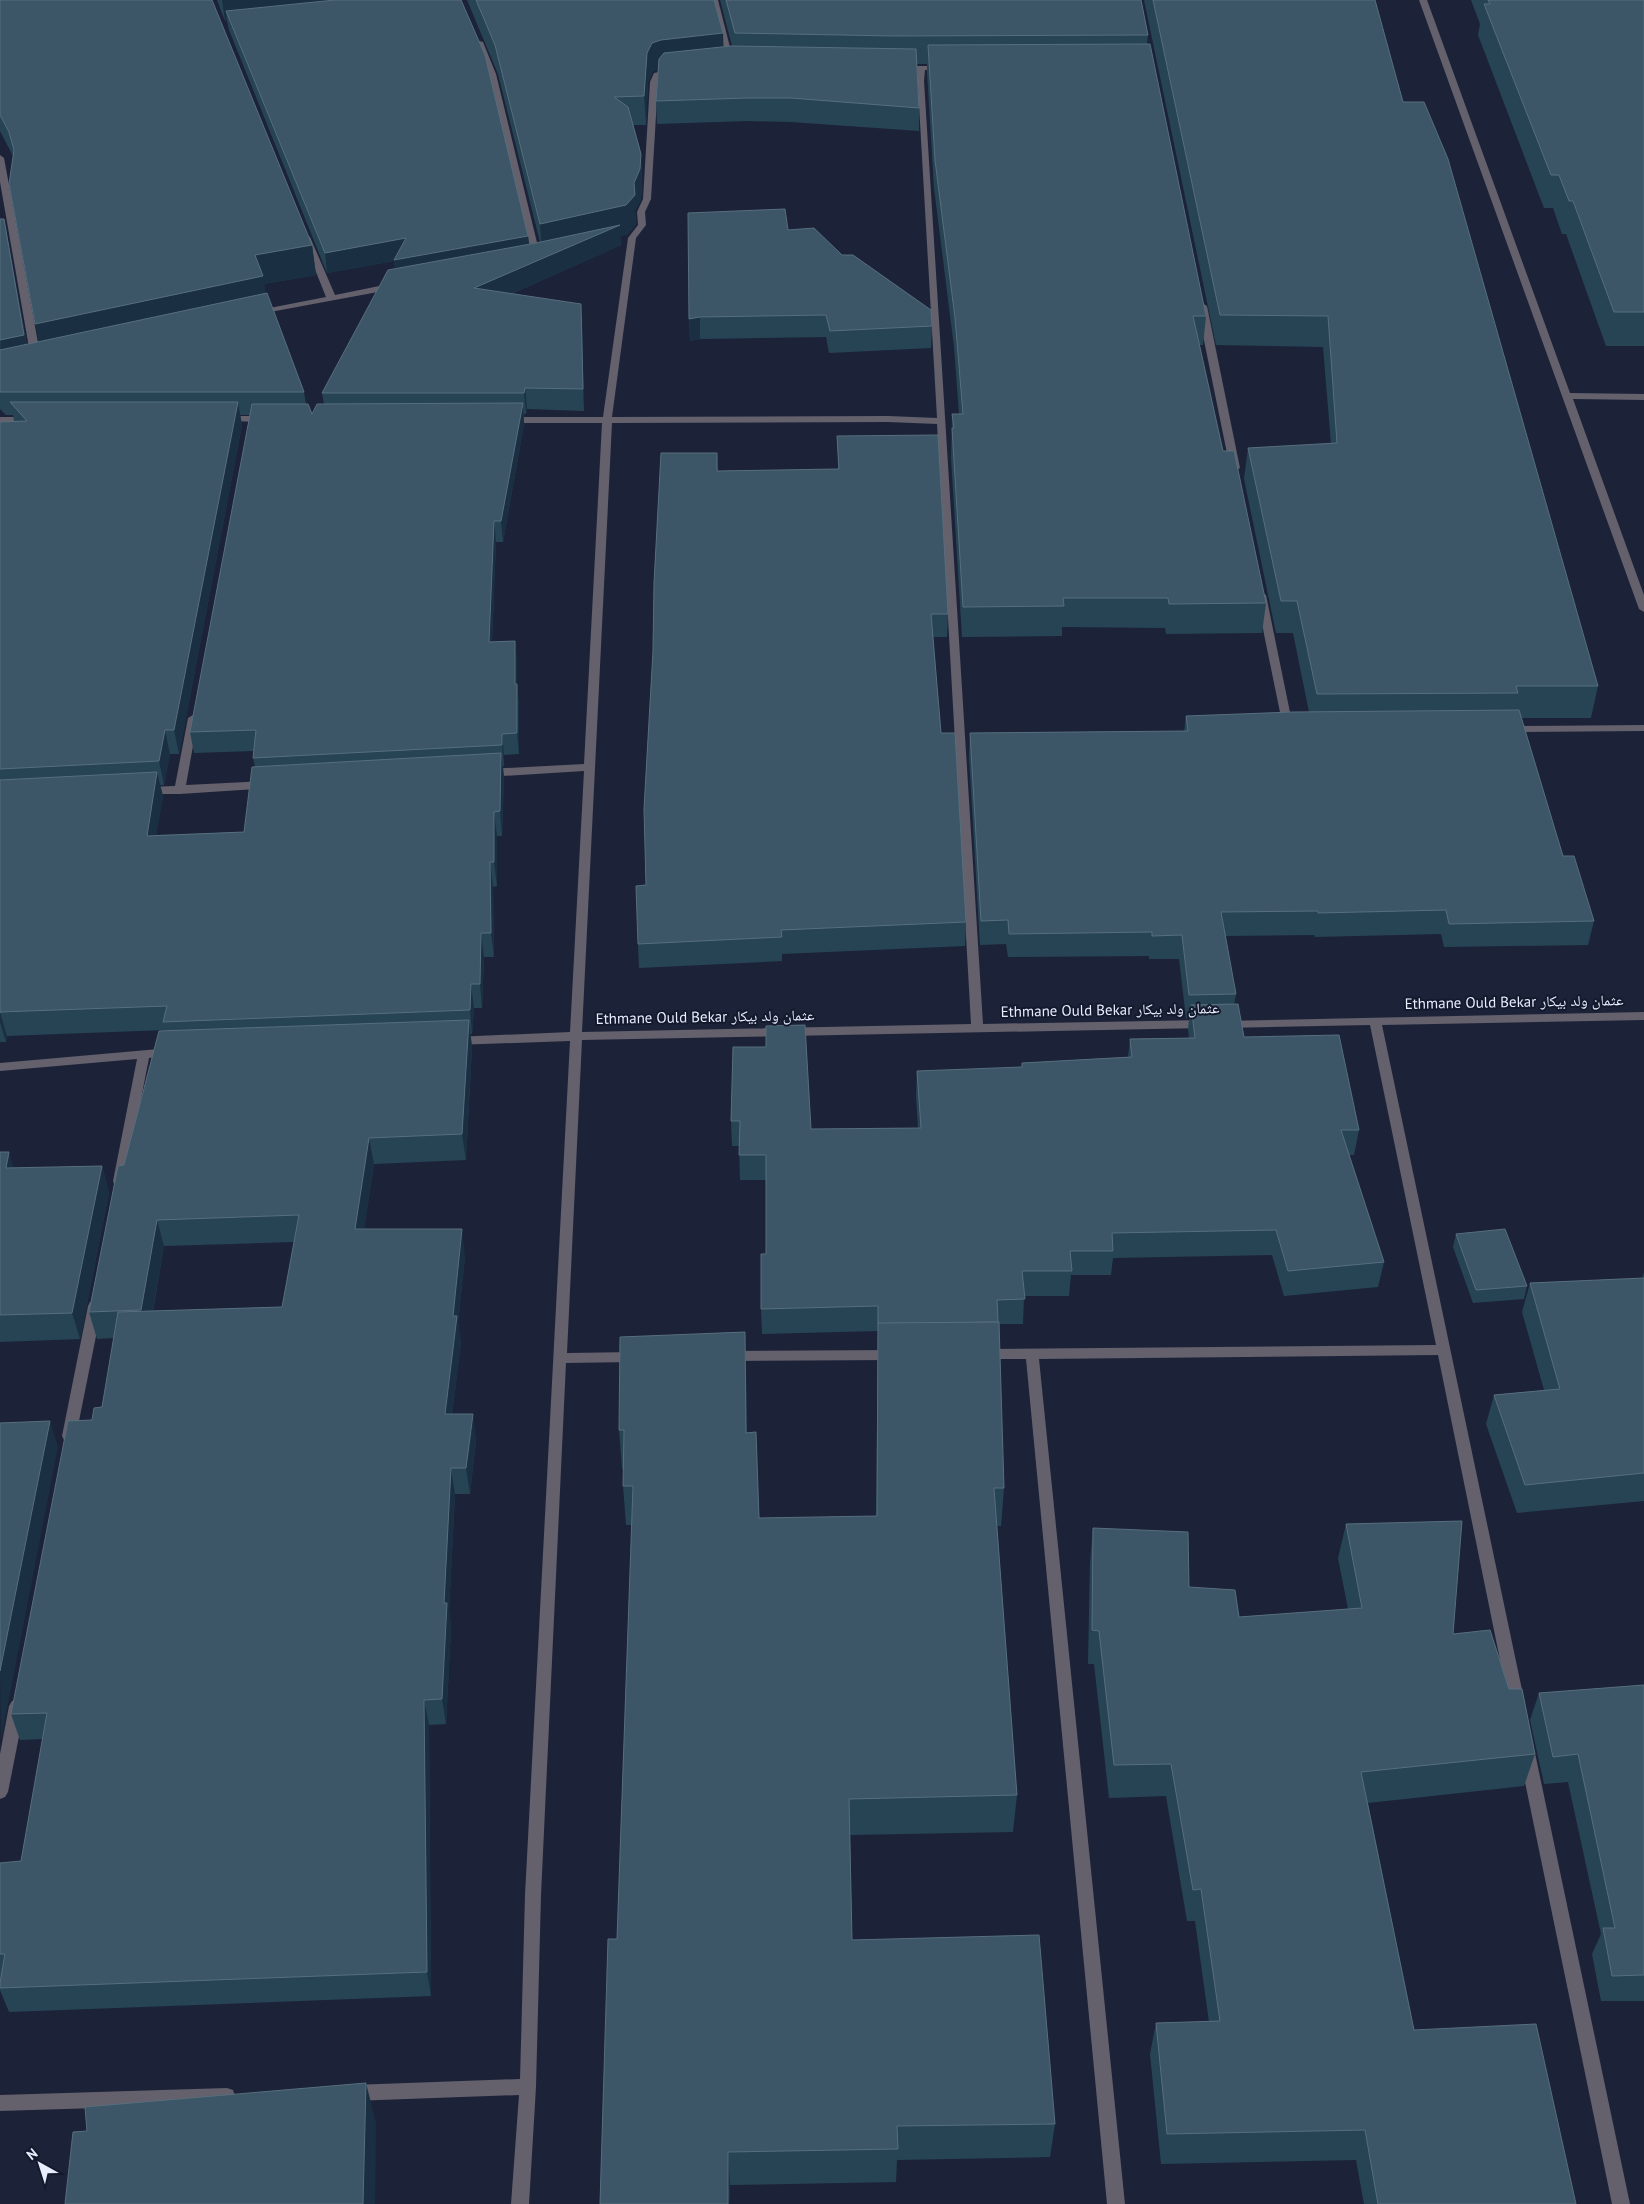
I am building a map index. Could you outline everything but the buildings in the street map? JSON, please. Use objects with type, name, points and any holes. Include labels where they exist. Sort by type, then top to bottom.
[{"type":"street","points":[[714,0],[726,65],[740,65]]},
{"type":"street","points":[[1423,0],[1644,609]]},
{"type":"street","points":[[473,29],[492,74],[537,259]]},
{"type":"street","points":[[893,68],[950,68]]},
{"type":"street","points":[[921,68],[920,81],[942,421],[966,742],[977,1028]]},
{"type":"street","points":[[520,2204],[528,2088],[533,1895],[607,420],[627,239],[642,224],[641,212],[647,199],[654,82],[657,75],[662,72],[686,69]]},
{"type":"street","points":[[0,158],[36,361]]},
{"type":"street","points":[[302,225],[331,297]]},
{"type":"street","points":[[0,232],[14,230]]},
{"type":"street","points":[[245,316],[400,284]]},
{"type":"street","points":[[1199,292],[1237,478]]},
{"type":"street","points":[[1567,396],[1644,397]]},
{"type":"street","points":[[498,420],[888,419],[942,421]]},
{"type":"street","points":[[0,420],[38,420]]},
{"type":"street","points":[[212,420],[249,424],[280,420]]},
{"type":"street","points":[[1259,585],[1289,731]]},
{"type":"street","points":[[180,790],[194,712]]},
{"type":"street","points":[[1496,729],[1644,728]]},
{"type":"street","points":[[472,773],[590,767]]},
{"type":"street","points":[[130,792],[277,784]]},
{"type":"street","name":"Ethmane Ould Bekar عثمان ولد بيكار","points":[[438,1041],[576,1036],[1644,1016]]},
{"type":"street","points":[[1376,1021],[1520,1719]]},
{"type":"street","points":[[0,1068],[144,1053],[183,1051]]},
{"type":"street","points":[[116,1199],[144,1053]]},
{"type":"street","points":[[66,1452],[97,1296]]},
{"type":"street","points":[[973,1354],[1443,1350]]},
{"type":"street","points":[[1032,1354],[1116,2204]]},
{"type":"street","points":[[717,1356],[904,1355]]},
{"type":"street","points":[[560,1358],[649,1357]]},
{"type":"street","points":[[0,1792],[19,1694]]},
{"type":"street","points":[[1524,1738],[1621,2204]]},
{"type":"street","points":[[339,2093],[528,2088]]},
{"type":"street","points":[[0,2103],[239,2096]]}]
